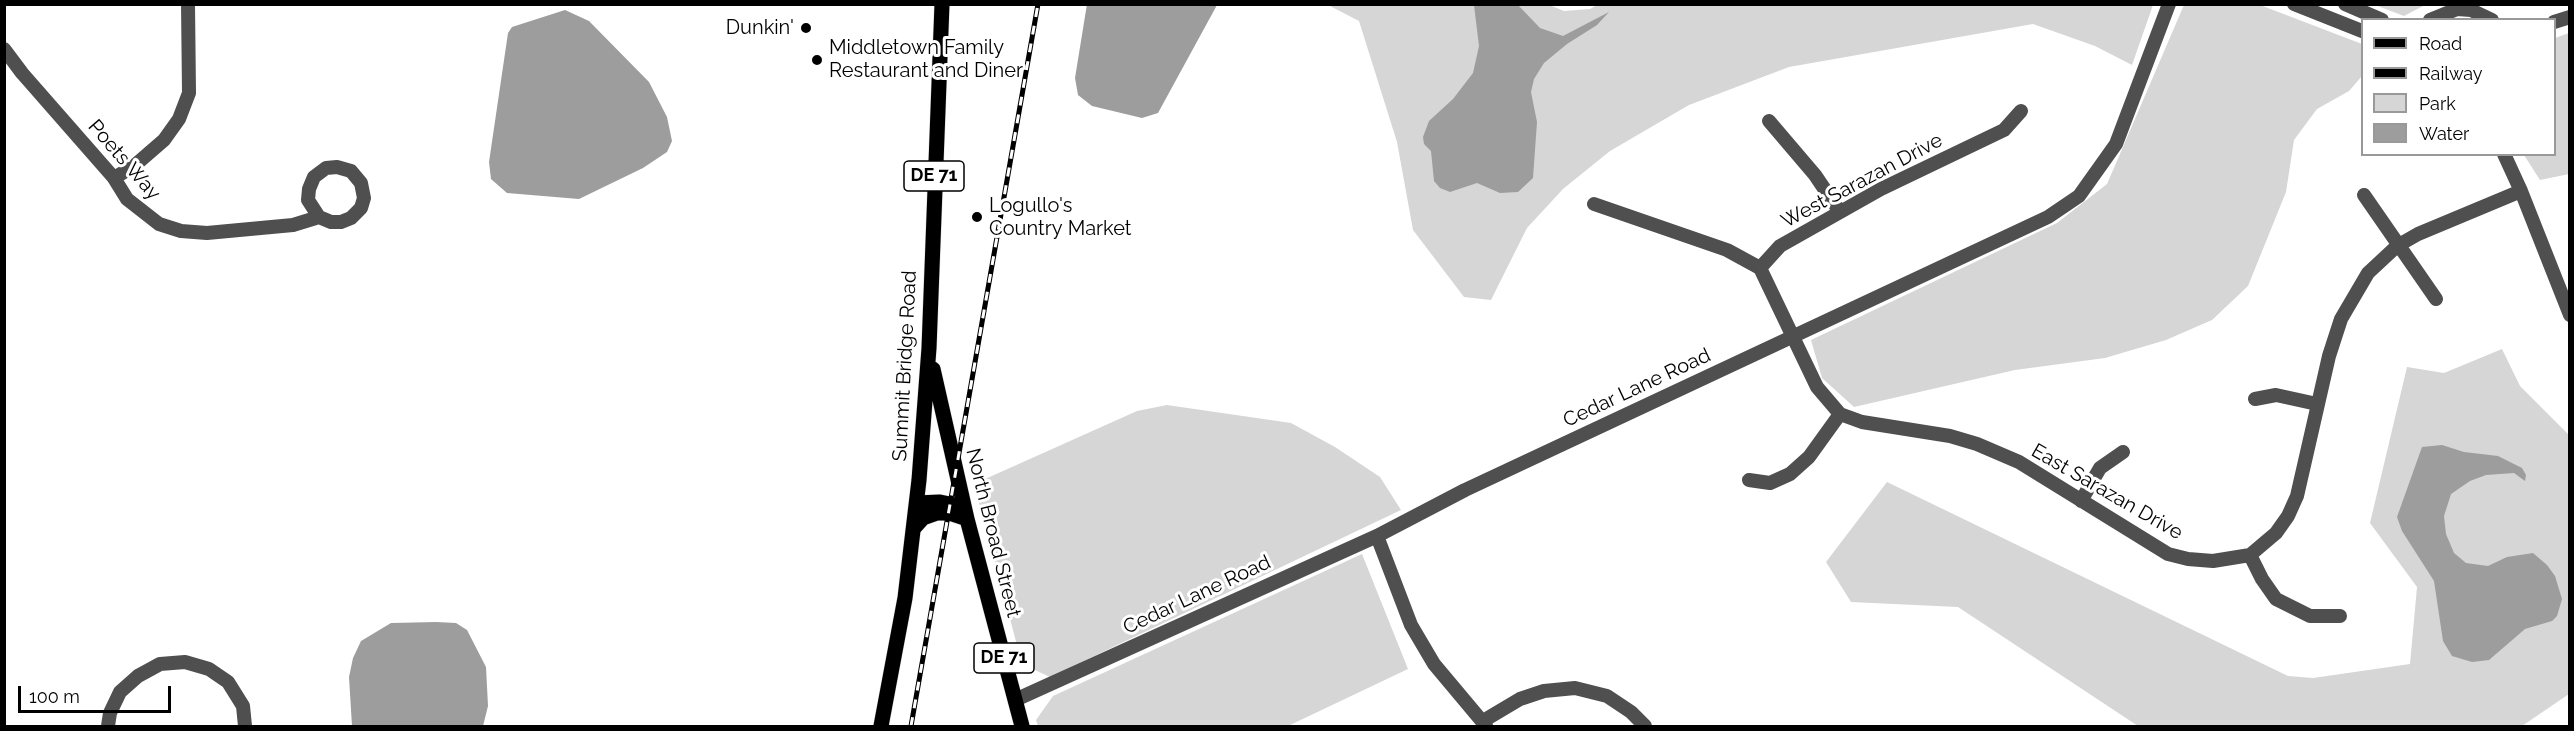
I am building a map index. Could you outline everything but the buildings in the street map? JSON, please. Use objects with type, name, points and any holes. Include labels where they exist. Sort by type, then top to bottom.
[{"type":"main road","name":"Summit Bridge Road","points":[[881,726],[905,598],[917,503],[929,348],[942,4]]},
{"type":"main road","name":"North Broad Street","points":[[929,348],[965,513],[1022,726]]},
{"type":"main road","points":[[917,503],[940,502],[965,513]]},
{"type":"main road","points":[[914,528],[923,518],[937,513],[957,515],[965,513]]},
{"type":"street","points":[[114,178],[134,166],[164,140],[179,119],[189,93],[188,4]]},
{"type":"street","name":"Cedar Lane Road","points":[[1015,700],[1377,536],[1476,486],[2048,217],[2079,196],[2116,144],[2169,4]]},
{"type":"street","points":[[2294,4],[2361,31]]},
{"type":"street","points":[[2345,4],[2377,18]]},
{"type":"street","points":[[2435,18],[2457,9],[2471,10],[2488,18]]},
{"type":"street","name":"Poets Way","points":[[4,49],[22,73],[114,178],[127,199],[159,224],[181,231],[207,233],[293,225],[319,216],[331,222],[341,222],[351,218],[361,208],[364,192],[358,177],[351,171],[337,167],[326,168],[314,177],[309,189],[308,200],[319,216]]},
{"type":"street","name":"West Sarazan Drive","points":[[1760,268],[1780,246],[1840,212],[2004,130],[2021,111]]},
{"type":"street","points":[[1768,121],[1815,175],[1840,212]]},
{"type":"street","points":[[2505,156],[2522,191],[2570,315]]},
{"type":"street","points":[[2340,616],[2310,616],[2276,599],[2262,579],[2250,555],[2276,533],[2297,496],[2317,404],[2338,328],[2356,289],[2368,273],[2397,246],[2522,191]]},
{"type":"street","points":[[2364,195],[2397,246],[2436,299]]},
{"type":"street","points":[[1594,204],[1727,250],[1760,268],[1817,387],[1840,414],[1809,457],[1790,474],[1770,483],[1749,480]]},
{"type":"street","points":[[2255,399],[2276,395],[2317,404]]},
{"type":"street","name":"East Sarazan Drive","points":[[1840,414],[1862,422],[1950,436],[1977,444],[2019,462],[2168,554],[2213,561],[2250,555]]},
{"type":"street","points":[[2080,501],[2100,468],[2123,452]]},
{"type":"street","points":[[1377,536],[1411,625],[1434,664],[1485,724],[1520,699],[1544,691],[1575,688],[1607,696],[1631,712],[1645,726]]},
{"type":"street","points":[[108,726],[110,713],[120,692],[138,676],[160,664],[184,662],[209,669],[228,682],[243,706],[245,726]]},
{"type":"green space","points":[[1547,4],[1564,11],[1590,9],[1599,4],[2153,5],[2132,65],[2095,46],[2033,24],[1789,67],[1689,105],[1610,151],[1563,189],[1527,228],[1491,300],[1464,297],[1413,230],[1397,142],[1359,21],[1328,5]]},
{"type":"green space","points":[[2184,5],[2260,5],[2361,44],[2361,77],[2349,91],[2317,109],[2294,140],[2286,192],[2248,286],[2212,320],[2166,340],[2105,358],[2015,370],[1854,407],[1822,378],[1811,340],[2057,223],[2107,184]]},
{"type":"green space","points":[[2375,5],[2425,5],[2404,16]]},
{"type":"green space","points":[[2569,33],[2569,174],[2540,180],[2525,156],[2556,156],[2556,38]]},
{"type":"green space","points":[[2502,349],[2520,386],[2569,435],[2569,694],[2522,726],[2138,726],[1958,607],[1851,602],[1826,562],[1887,482],[2288,676],[2313,678],[2410,664],[2417,587],[2370,523],[2407,367],[2444,373]]},
{"type":"green space","points":[[1167,405],[1291,423],[1335,447],[1380,477],[1401,510],[1050,677],[1022,664],[974,484],[1137,411]]},
{"type":"green space","points":[[1362,554],[1408,669],[1288,726],[1038,726],[1036,720],[1053,696]]},
{"type":"water","points":[[1087,4],[1217,5],[1158,113],[1142,118],[1092,106],[1078,95],[1075,78]]},
{"type":"water","points":[[1474,5],[1518,5],[1540,28],[1563,36],[1609,12],[1597,25],[1567,44],[1544,63],[1534,79],[1531,92],[1537,122],[1533,178],[1518,192],[1500,193],[1477,183],[1450,192],[1440,188],[1434,181],[1431,151],[1424,144],[1423,137],[1429,121],[1453,99],[1473,73],[1479,46]]},
{"type":"water","points":[[565,10],[589,21],[649,82],[667,117],[672,141],[667,152],[643,168],[579,199],[507,193],[491,179],[489,162],[508,33],[512,27]]},
{"type":"water","points":[[2442,445],[2464,452],[2498,456],[2522,468],[2526,475],[2525,481],[2514,473],[2486,475],[2470,481],[2451,494],[2444,516],[2446,534],[2454,553],[2466,563],[2488,566],[2507,557],[2533,553],[2547,565],[2555,576],[2562,599],[2557,616],[2552,621],[2525,629],[2489,660],[2472,662],[2452,656],[2443,641],[2434,581],[2402,531],[2397,517],[2422,447]]},
{"type":"water","points":[[391,623],[456,623],[467,630],[486,667],[488,706],[483,726],[352,726],[349,677],[353,658],[361,641]]},
{"type":"railway","points":[[911,726],[1038,4]]},
{"type":"place","name":"Dunkin'","points":[[806,28]]},
{"type":"place","name":"Middletown Family Restaurant and Diner","points":[[817,60]]},
{"type":"place","name":"Logullo's Country Market","points":[[977,217]]}]
